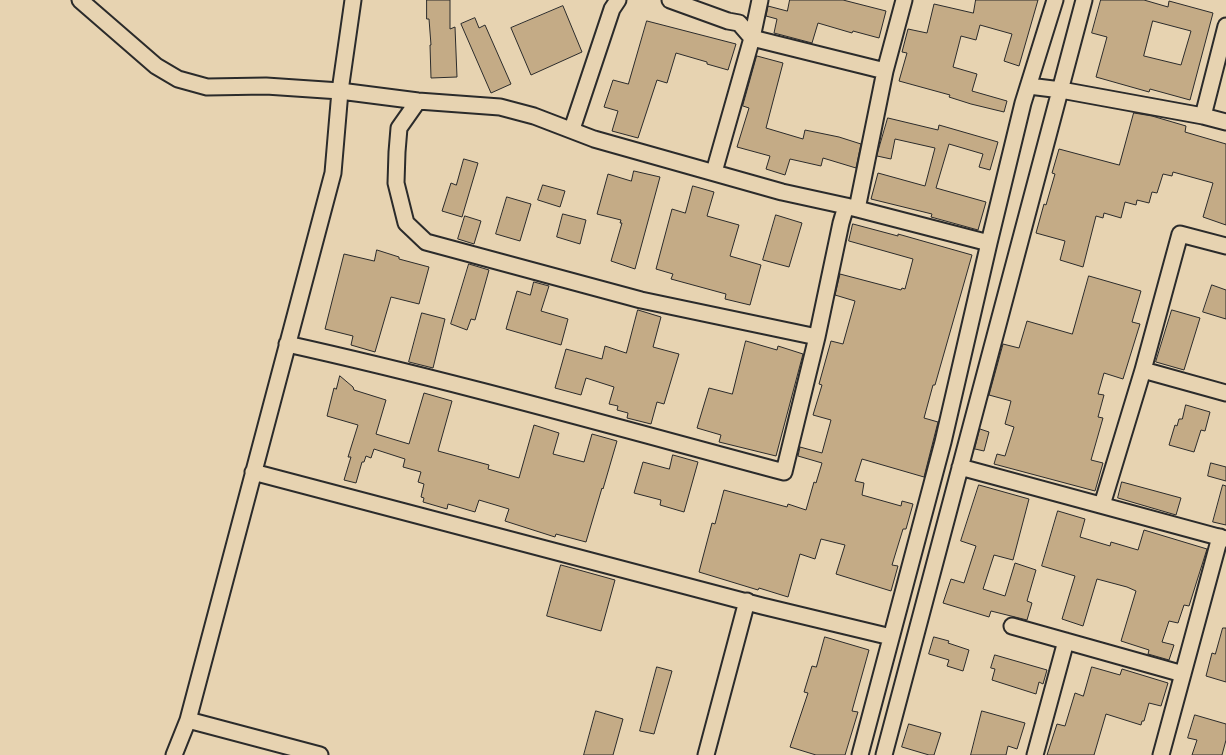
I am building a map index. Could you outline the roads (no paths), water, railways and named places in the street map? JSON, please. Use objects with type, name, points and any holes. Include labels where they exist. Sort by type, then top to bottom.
[{"type":"street","points":[[80,0],[156,66],[178,79],[207,87],[266,86],[340,91],[418,101],[500,107],[534,116],[594,139],[782,192],[989,243]]},
{"type":"street","points":[[174,755],[188,720],[333,173],[340,91],[353,0]]},
{"type":"street","points":[[572,130],[612,9],[618,0]]},
{"type":"street","points":[[670,0],[739,23],[752,38],[885,71]]},
{"type":"street","points":[[714,172],[752,38],[760,0]]},
{"type":"street","points":[[287,344],[356,359],[473,389],[784,472],[817,337],[841,223],[851,208],[904,0]]},
{"type":"street","points":[[860,755],[943,442],[1023,103],[1055,0]]},
{"type":"street","points":[[884,755],[1084,0]]},
{"type":"street","points":[[1203,116],[1226,26]]},
{"type":"street","points":[[1029,86],[1203,116],[1226,122]]},
{"type":"street","points":[[418,101],[399,128],[396,152],[396,183],[406,223],[426,242],[641,300],[817,337]]},
{"type":"street","points":[[1102,505],[1143,370],[1180,234],[1226,246]]},
{"type":"street","points":[[1143,370],[1226,393]]},
{"type":"street","points":[[253,472],[747,602],[891,637]]},
{"type":"street","points":[[934,477],[958,473],[1102,505],[1223,538],[1161,755]]},
{"type":"street","points":[[706,755],[747,602]]},
{"type":"street","points":[[1012,626],[1183,674]]},
{"type":"street","points":[[1035,755],[1066,641]]},
{"type":"street","points":[[188,720],[320,755]]}]
